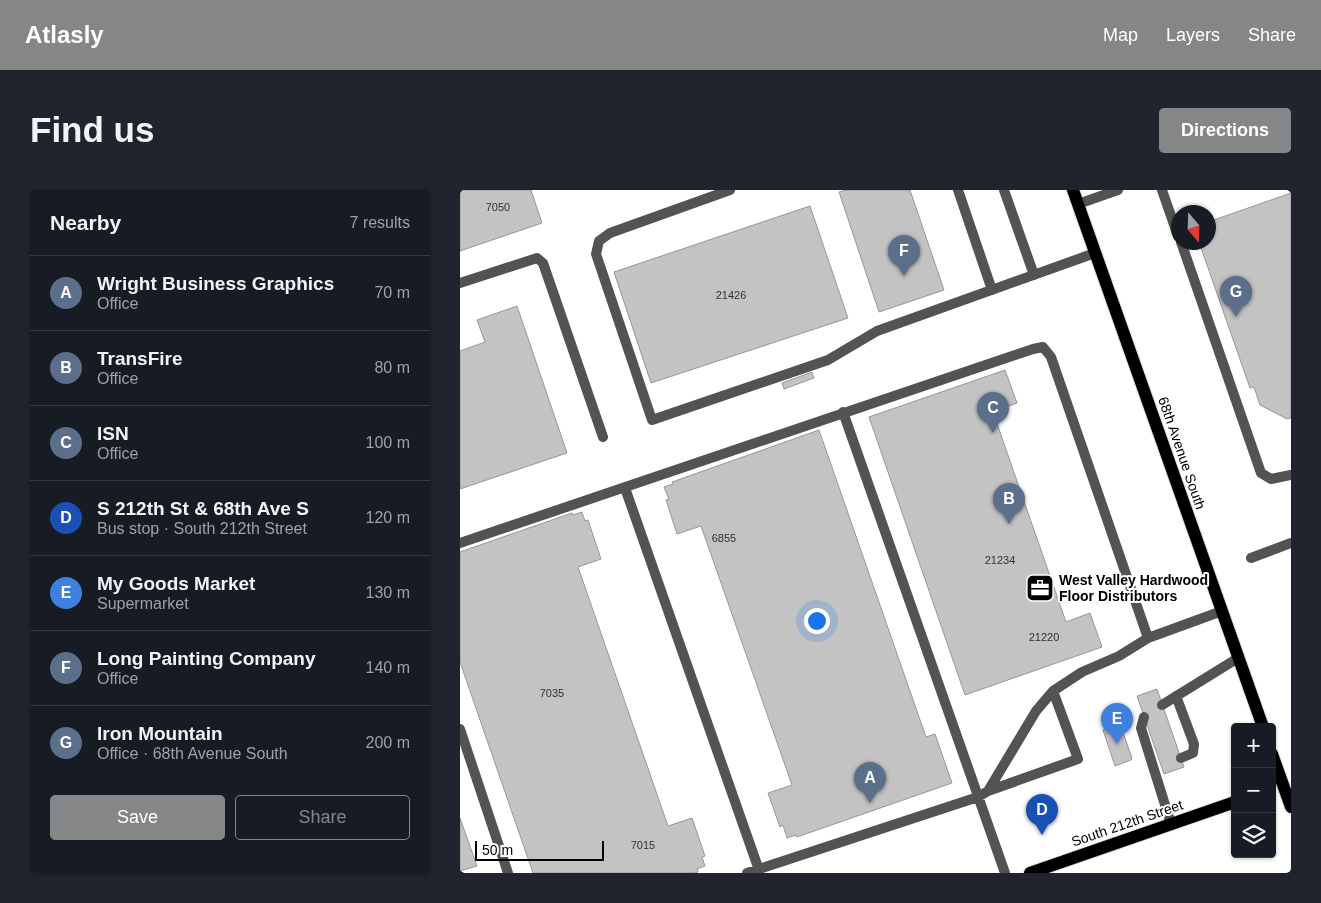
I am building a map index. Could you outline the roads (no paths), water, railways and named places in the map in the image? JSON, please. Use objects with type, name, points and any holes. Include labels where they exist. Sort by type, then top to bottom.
[{"type":"main road","name":"68th Avenue South","points":[[1073,190],[1262,723]]},
{"type":"main road","points":[[1276,766],[1291,807]]},
{"type":"main road","name":"South 212th Street","points":[[1030,873],[1231,803]]},
{"type":"lane","points":[[730,190],[610,234],[599,241],[596,254],[652,420],[828,360],[877,331],[1095,253]]},
{"type":"lane","points":[[958,190],[992,290]]},
{"type":"lane","points":[[1004,190],[1034,275]]},
{"type":"lane","points":[[1078,204],[1118,190]]},
{"type":"lane","points":[[1162,190],[1171,216]]},
{"type":"lane","points":[[1184,250],[1261,473],[1271,479],[1291,475]]},
{"type":"lane","points":[[460,284],[537,258],[543,263],[603,437]]},
{"type":"lane","points":[[460,543],[1033,348],[1043,347],[1051,356],[1148,638]]},
{"type":"lane","points":[[844,412],[1005,873]]},
{"type":"lane","points":[[625,488],[759,871]]},
{"type":"lane","points":[[1250,558],[1291,543]]},
{"type":"lane","points":[[988,791],[1036,711],[1053,691],[1082,672],[1118,656],[1148,638],[1222,611]]},
{"type":"lane","points":[[1162,705],[1238,658]]},
{"type":"lane","points":[[747,873],[759,871],[978,797],[988,791],[1078,759],[1053,691]]},
{"type":"lane","points":[[1176,696],[1194,744],[1193,753],[1181,758]]},
{"type":"lane","points":[[1144,717],[1141,728],[1158,767],[1171,824]]},
{"type":"lane","points":[[460,728],[508,873]]},
{"type":"place","name":"Long Painting Company","points":[[904,276]]},
{"type":"place","name":"Iron Mountain","points":[[1236,317]]},
{"type":"place","name":"ISN","points":[[993,433]]},
{"type":"place","name":"TransFire","points":[[1009,524]]},
{"type":"place","name":"West Valley Hardwood Floor Distributors","points":[[1040,588]]},
{"type":"place","name":"My Goods Market","points":[[1117,744]]},
{"type":"place","name":"Wright Business Graphics","points":[[870,803]]},
{"type":"place","name":"S 212th St & 68th Ave S","points":[[1042,835]]}]
